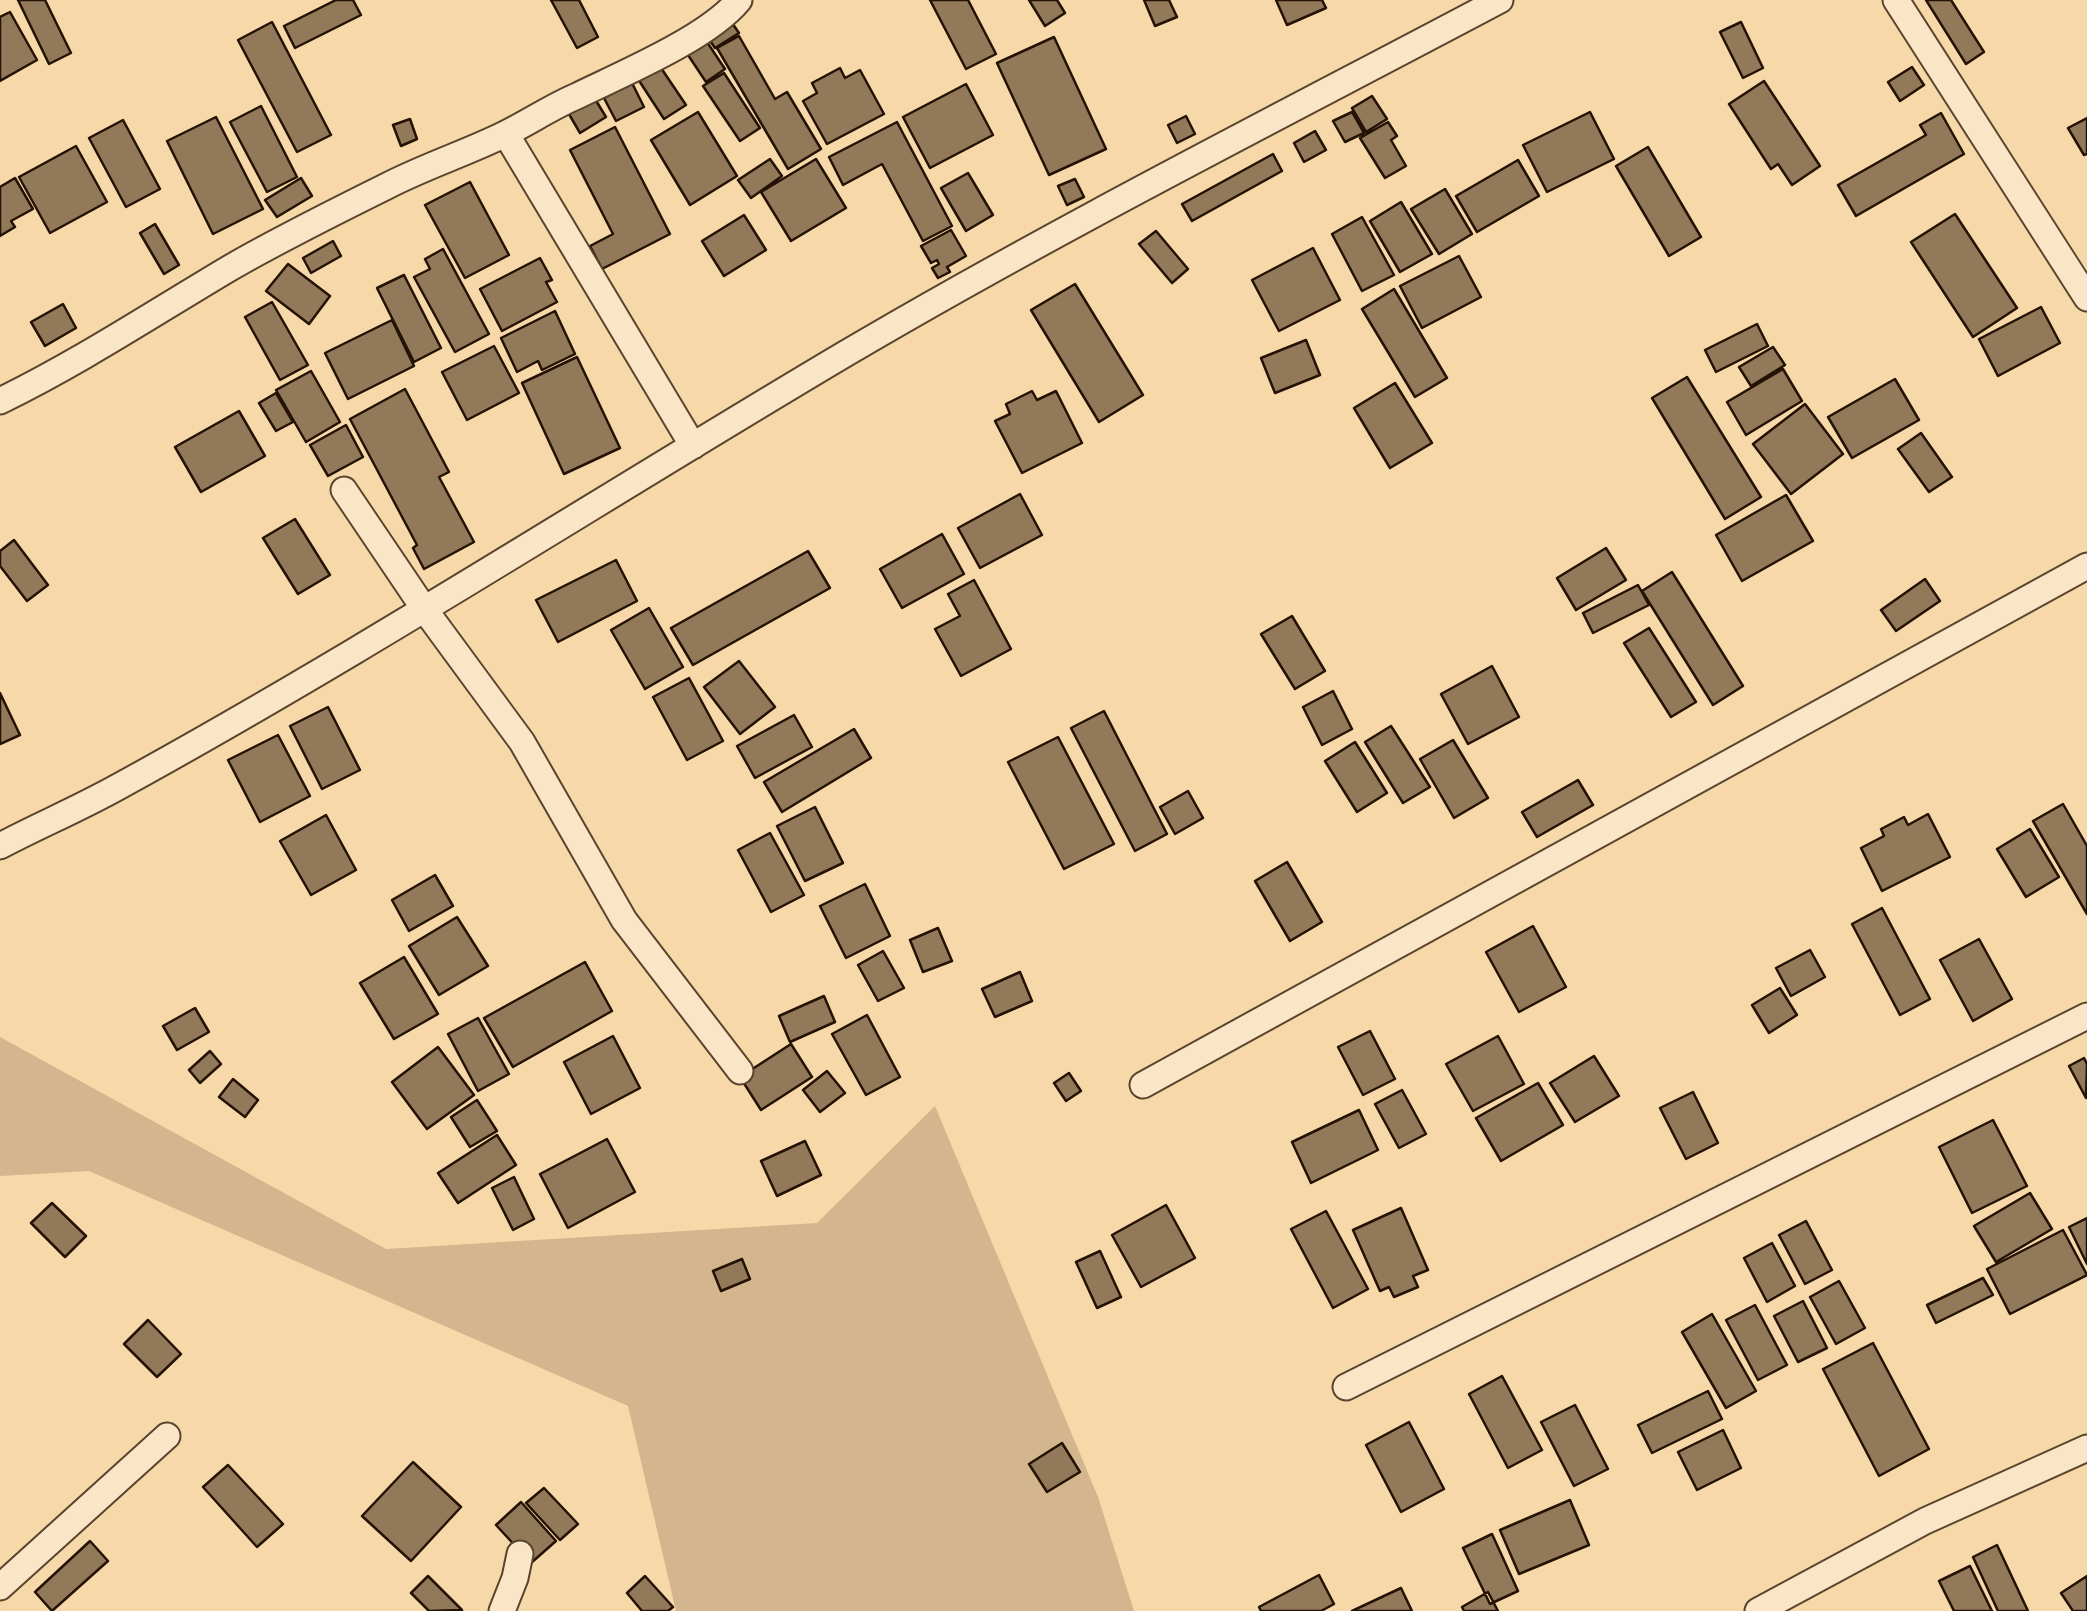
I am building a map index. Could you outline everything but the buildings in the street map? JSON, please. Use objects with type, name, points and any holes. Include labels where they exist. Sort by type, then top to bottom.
[{"type":"street","points":[[0,401],[58,372],[233,266],[390,184],[506,134],[627,72],[728,14],[739,0]]},
{"type":"street","points":[[0,846],[113,790],[425,610],[692,446],[1000,266],[1500,0]]},
{"type":"street","points":[[1896,0],[2087,298]]},
{"type":"street","points":[[506,134],[692,446]]},
{"type":"street","points":[[344,490],[425,610],[522,742],[624,920],[740,1071]]},
{"type":"street","points":[[1142,1085],[2087,566]]},
{"type":"street","points":[[1346,1388],[2087,1016]]},
{"type":"street","points":[[0,1587],[167,1436]]},
{"type":"street","points":[[1758,1611],[1925,1522],[2087,1448]]},
{"type":"street","points":[[502,1611],[520,1554]]},
{"type":"shaded area","points":[[0,1037],[386,1249],[817,1223],[935,1106],[1098,1497],[1134,1611],[676,1611],[628,1406],[89,1171],[0,1176]]}]
